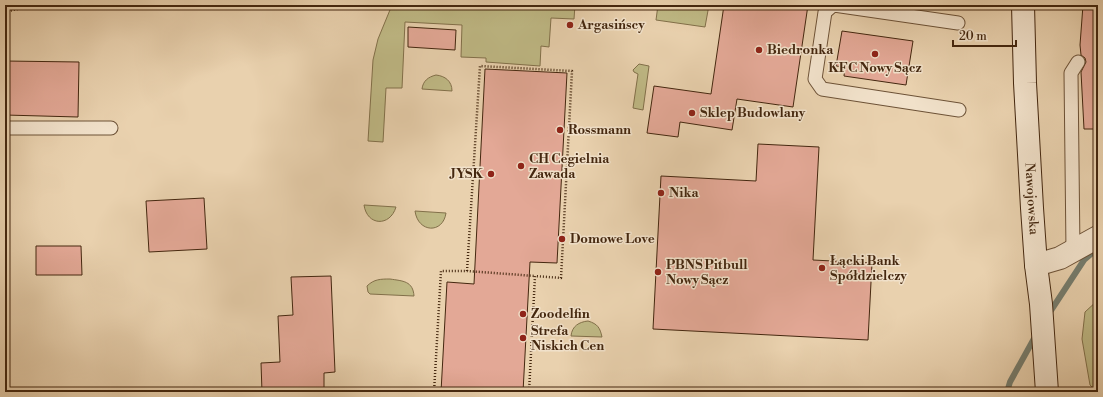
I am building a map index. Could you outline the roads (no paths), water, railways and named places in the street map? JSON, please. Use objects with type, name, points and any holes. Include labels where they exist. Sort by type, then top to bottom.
[{"type":"street","name":"Nawojowska","points":[[1023,5],[1025,83],[1036,265],[1041,304],[1047,392]]},
{"type":"street","points":[[1036,265],[1060,258],[1098,237]]},
{"type":"lane","points":[[958,23],[833,5],[825,12],[815,79],[822,90],[959,110]]},
{"type":"lane","points":[[1073,251],[1071,73],[1078,62]]},
{"type":"lane","points":[[5,128],[111,128]]},
{"type":"waterway","points":[[1048,315],[1084,260],[1098,248]]},
{"type":"waterway","points":[[1007,392],[1010,382],[1036,335]]},
{"type":"place","name":"Argasińscy","points":[[570,25]]},
{"type":"place","name":"Biedronka","points":[[759,50]]},
{"type":"place","name":"KFC Nowy Sącz","points":[[875,54]]},
{"type":"place","name":"Sklep Budowlany","points":[[692,113]]},
{"type":"place","name":"Rossmann","points":[[560,130]]},
{"type":"place","name":"CH Cegielnia Zawada","points":[[521,166]]},
{"type":"place","name":"JYSK","points":[[491,174]]},
{"type":"place","name":"Nika","points":[[661,193]]},
{"type":"place","name":"Domowe Love","points":[[562,239]]},
{"type":"place","name":"Łącki Bank Spółdzielczy","points":[[822,268]]},
{"type":"place","name":"PBNS Pitbull Nowy Sącz","points":[[658,272]]},
{"type":"place","name":"Zoodelfin","points":[[523,314]]},
{"type":"place","name":"Strefa Niskich Cen","points":[[523,338]]}]
